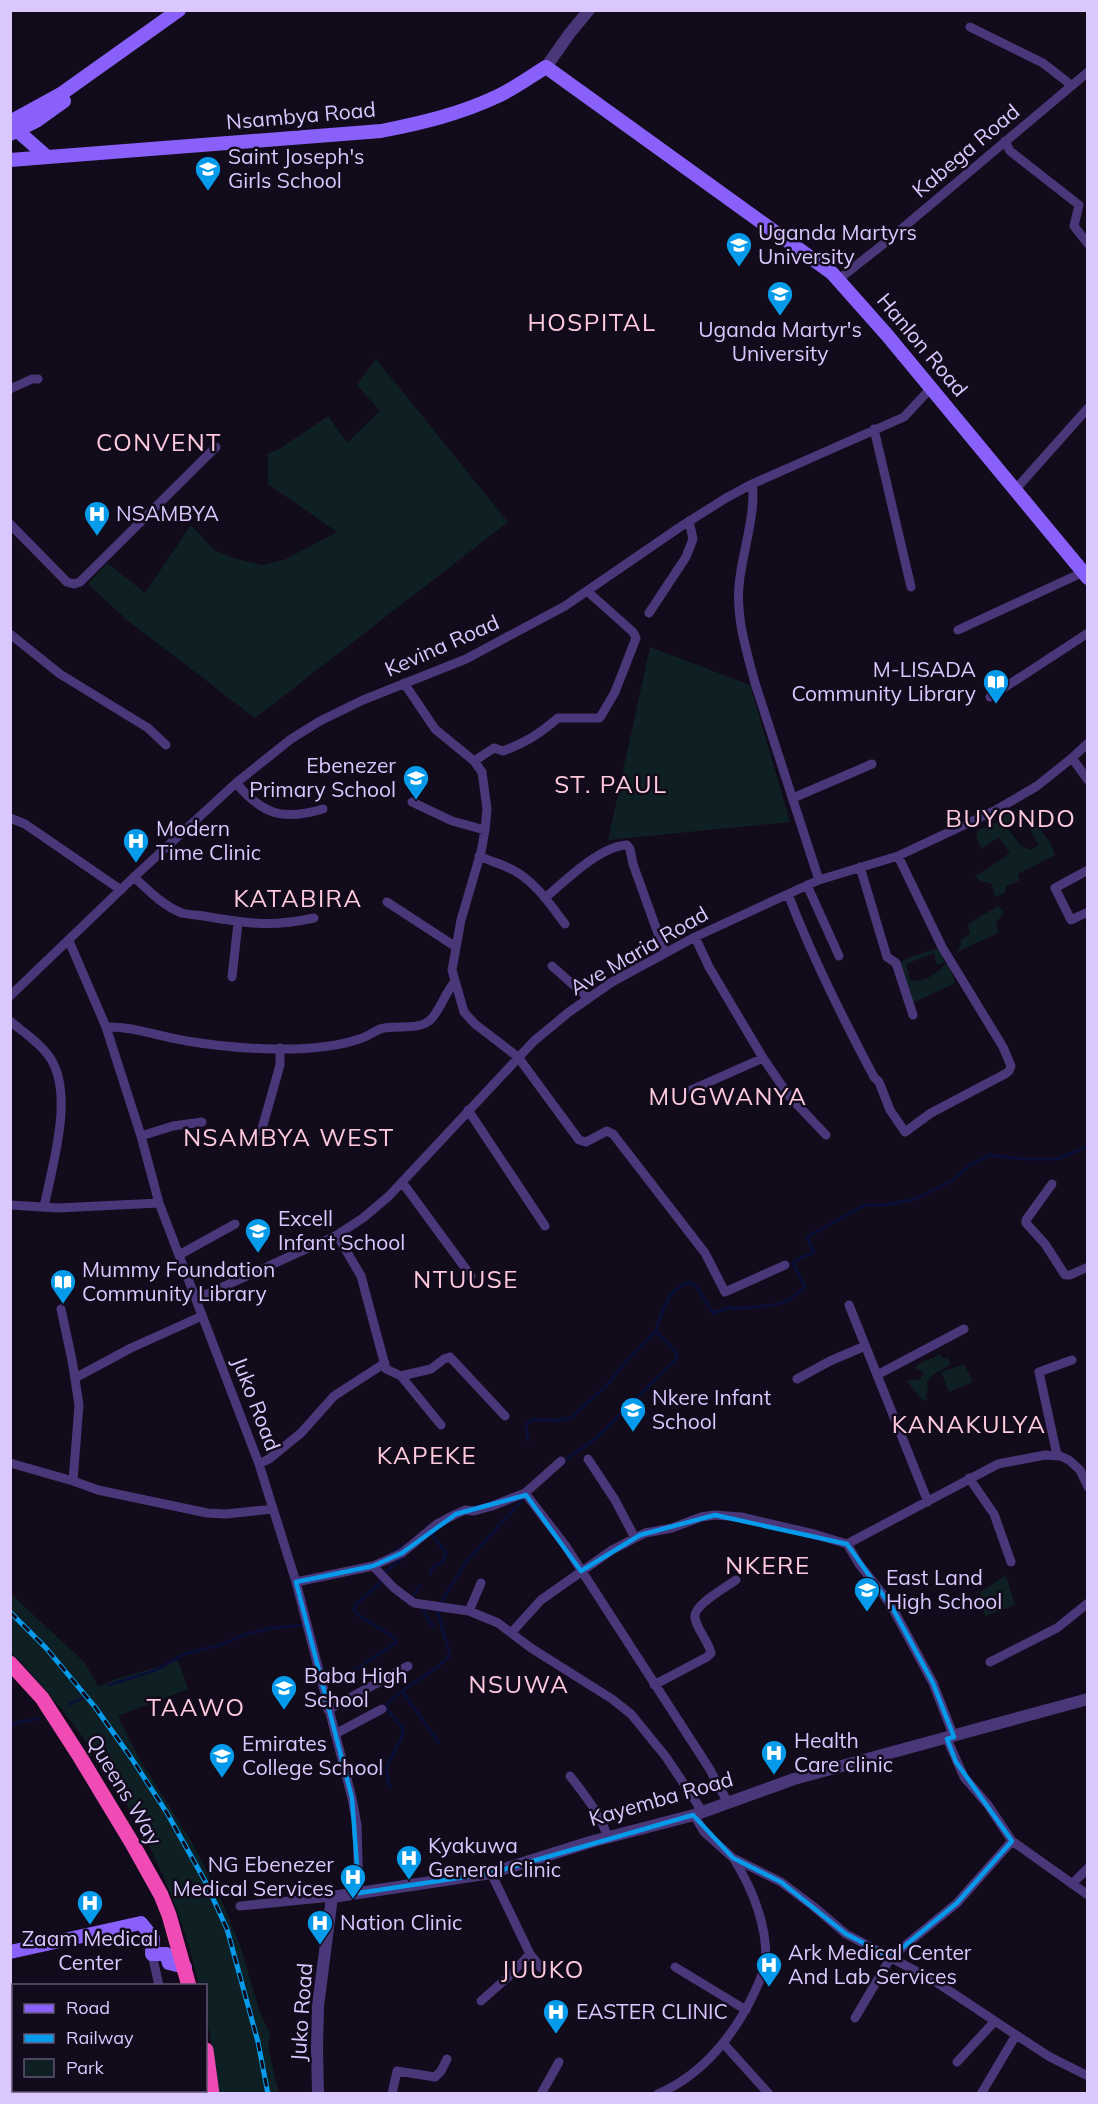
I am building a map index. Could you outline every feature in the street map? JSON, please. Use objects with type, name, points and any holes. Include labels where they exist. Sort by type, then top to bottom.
[{"type":"highway","name":"Queens Way","points":[[10,1663],[42,1698],[119,1820],[161,1895],[189,1984]]},
{"type":"highway","points":[[207,2057],[212,2094]]},
{"type":"main road","points":[[46,156],[12,128],[179,10]]},
{"type":"main road","name":"Nsambya Road","points":[[10,160],[381,131],[464,111],[499,95],[546,67]]},
{"type":"main road","name":"Hanlon Road","points":[[546,67],[777,232],[838,279],[1086,574]]},
{"type":"main road","points":[[10,1952],[141,1923],[153,1938],[152,1954],[166,1954],[169,1963],[185,1967]]},
{"type":"street","points":[[546,67],[589,10]]},
{"type":"street","points":[[970,27],[1043,63],[1071,85]]},
{"type":"street","name":"Kabega Road","points":[[838,279],[886,242],[1088,72]]},
{"type":"street","points":[[1005,141],[1010,151],[1079,205],[1074,226],[1088,243]]},
{"type":"street","points":[[10,389],[32,379],[38,379]]},
{"type":"street","name":"Kevina Road","points":[[10,996],[236,783],[291,739],[320,721],[404,683],[465,659],[565,606],[689,521],[752,484],[904,417],[931,388]]},
{"type":"street","points":[[1014,490],[1088,408]]},
{"type":"street","points":[[874,429],[911,587]]},
{"type":"street","points":[[10,524],[67,582],[74,584],[80,582],[216,447]]},
{"type":"street","points":[[752,484],[753,500],[739,588],[739,603],[749,659],[819,880]]},
{"type":"street","points":[[649,613],[687,557],[693,539],[689,521]]},
{"type":"street","points":[[958,630],[1086,574]]},
{"type":"street","points":[[474,761],[494,748],[503,751],[522,744],[541,733],[558,718],[599,718],[601,716],[615,692],[636,638],[633,632],[587,591]]},
{"type":"street","points":[[990,697],[1088,633]]},
{"type":"street","points":[[10,634],[60,674],[148,728],[166,745]]},
{"type":"street","points":[[404,683],[435,729],[474,761],[482,772],[487,809],[485,830],[469,887],[452,970],[454,983],[467,1016],[518,1057],[579,1140],[586,1142],[607,1131],[613,1134],[705,1252],[724,1291],[785,1265]]},
{"type":"street","name":"Ave Maria Road","points":[[196,1299],[337,1234],[371,1212],[402,1182],[518,1057],[588,998],[695,937],[807,885],[898,856],[996,810],[1037,786],[1088,743]]},
{"type":"street","points":[[1072,758],[1088,780]]},
{"type":"street","points":[[793,798],[872,764]]},
{"type":"street","points":[[236,783],[251,800],[275,812],[306,814],[323,809]]},
{"type":"street","points":[[412,802],[452,821],[485,830]]},
{"type":"street","points":[[10,818],[25,824],[121,890]]},
{"type":"street","points":[[545,898],[590,860],[619,846],[627,845],[665,953]]},
{"type":"street","points":[[479,856],[513,870],[545,898],[565,924]]},
{"type":"street","points":[[788,894],[808,947],[842,1018],[874,1077],[879,1082],[890,1110],[906,1131],[931,1113],[1005,1074],[1011,1066],[1003,1047],[942,947],[898,856]]},
{"type":"street","points":[[860,867],[887,957],[896,963],[913,1015]]},
{"type":"street","points":[[1088,870],[1055,888],[1071,920],[1088,912]]},
{"type":"street","points":[[134,877],[164,903],[182,913],[238,923],[279,924],[314,918]]},
{"type":"street","points":[[807,885],[839,956]]},
{"type":"street","points":[[387,902],[456,947]]},
{"type":"street","points":[[232,977],[238,923]]},
{"type":"street","points":[[695,937],[709,968],[763,1058],[789,1096],[826,1135]]},
{"type":"street","name":"Juko Road","points":[[69,940],[106,1027],[141,1136],[159,1203],[259,1464],[296,1582],[352,1798],[357,1825],[359,1893]]},
{"type":"street","points":[[552,966],[588,998]]},
{"type":"street","points":[[106,1027],[132,1028],[187,1041],[259,1049],[319,1047],[361,1039],[381,1029],[417,1026],[428,1022],[454,983]]},
{"type":"street","points":[[10,1021],[49,1056],[62,1087],[57,1146],[44,1207]]},
{"type":"street","points":[[261,1132],[280,1065],[280,1048]]},
{"type":"street","points":[[691,1090],[763,1058]]},
{"type":"street","points":[[468,1110],[545,1226]]},
{"type":"street","points":[[141,1136],[173,1126],[202,1122]]},
{"type":"street","points":[[402,1182],[471,1276]]},
{"type":"street","points":[[1052,1184],[1026,1223],[1045,1244],[1065,1275],[1088,1267]]},
{"type":"street","points":[[10,1205],[124,1206],[159,1203]]},
{"type":"street","points":[[179,1255],[235,1224]]},
{"type":"street","points":[[337,1234],[362,1276],[388,1371],[401,1376],[441,1425]]},
{"type":"street","points":[[849,1305],[928,1502]]},
{"type":"street","points":[[62,1309],[79,1405],[73,1481]]},
{"type":"street","points":[[75,1378],[131,1348],[202,1316]]},
{"type":"street","points":[[877,1375],[964,1329]]},
{"type":"street","points":[[797,1379],[830,1361],[866,1346]]},
{"type":"street","points":[[401,1376],[431,1369],[450,1357],[505,1416]]},
{"type":"street","points":[[1057,1455],[1039,1372],[1072,1360]]},
{"type":"street","points":[[259,1464],[269,1459],[301,1433],[333,1396],[384,1363]]},
{"type":"street","points":[[847,1544],[998,1464],[1045,1455],[1057,1455],[1084,1467],[1088,1486]]},
{"type":"street","points":[[588,1459],[615,1500],[635,1538]]},
{"type":"street","points":[[296,1582],[373,1566],[402,1553],[437,1524],[456,1514],[465,1510],[474,1511],[492,1506],[525,1493],[561,1461]]},
{"type":"street","points":[[10,1463],[98,1490],[207,1512],[226,1514],[273,1509]]},
{"type":"street","points":[[969,1478],[994,1514],[1011,1562]]},
{"type":"street","points":[[525,1493],[565,1545],[632,1647],[654,1686],[709,1768],[728,1803]]},
{"type":"street","points":[[512,1632],[541,1600],[607,1553],[645,1533],[672,1528],[701,1517],[715,1515],[741,1517],[847,1544],[892,1609],[933,1683],[964,1777],[988,1805],[1012,1841],[1088,1894]]},
{"type":"street","points":[[373,1566],[394,1588],[414,1603],[469,1611],[498,1623],[531,1648],[612,1699],[630,1714],[666,1757],[698,1813],[704,1832],[733,1858],[781,1882],[846,1934],[933,1980],[1050,2057],[1088,2076]]},
{"type":"street","points":[[654,1686],[711,1653],[694,1617],[695,1611],[736,1580]]},
{"type":"street","points":[[469,1611],[481,1583]]},
{"type":"street","points":[[990,1662],[1057,1628],[1088,1603]]},
{"type":"street","points":[[328,1710],[408,1666]]},
{"type":"street","name":"Kayemba Road","points":[[240,1906],[332,1897],[491,1873],[608,1837],[698,1813],[794,1779],[1088,1699]]},
{"type":"street","points":[[335,1734],[382,1710]]},
{"type":"street","points":[[570,1776],[602,1820],[608,1837]]},
{"type":"street","points":[[855,2018],[891,1957],[957,1903],[1012,1841]]},
{"type":"street","points":[[658,2094],[699,2068],[723,2043],[746,2010],[767,1960],[762,1916],[745,1877],[733,1858]]},
{"type":"street","points":[[1072,1884],[1088,1868]]},
{"type":"street","points":[[491,1873],[530,1954],[541,1968]]},
{"type":"street","name":"Juko Road","points":[[318,2094],[316,2048],[318,2006],[332,1897]]},
{"type":"street","points":[[152,1954],[159,1984]]},
{"type":"street","points":[[481,2001],[530,1954]]},
{"type":"street","points":[[675,1968],[746,2010]]},
{"type":"street","points":[[957,2062],[995,2021]]},
{"type":"street","points":[[981,2094],[1017,2036]]},
{"type":"street","points":[[723,2043],[769,2094]]},
{"type":"street","points":[[392,2094],[397,2071],[435,2077],[447,2059]]},
{"type":"street","points":[[541,2094],[559,2062]]},
{"type":"highlighted area","points":[[526,1495],[581,1571],[640,1535],[715,1515],[847,1544],[893,1609],[933,1683],[954,1737],[947,1739],[956,1762],[1012,1841],[957,1903],[891,1957],[846,1934],[781,1882],[733,1858],[693,1815],[491,1873],[359,1893],[352,1798],[296,1582],[373,1566],[402,1553],[456,1514]]},
{"type":"green space","points":[[376,359],[508,522],[255,718],[127,620],[88,584],[107,563],[145,593],[191,525],[214,550],[233,558],[262,565],[284,560],[337,532],[268,484],[268,454],[328,416],[347,443],[380,411],[357,385]]},
{"type":"green space","points":[[650,647],[750,685],[790,822],[608,840]]},
{"type":"green space","points":[[1014,810],[1019,814],[1006,826],[1020,845],[1030,850],[1039,845],[1030,829],[1037,825],[1049,841],[1055,855],[1018,874],[1019,881],[1006,886],[1005,893],[995,897],[992,884],[978,880],[975,875],[1010,853],[999,837],[981,849],[976,834],[980,829],[995,823]]},
{"type":"green space","points":[[998,906],[1004,912],[996,923],[999,933],[956,952],[961,945],[961,940],[970,933],[968,924]]},
{"type":"green space","points":[[939,948],[945,962],[937,965],[934,953],[906,964],[910,980],[926,979],[948,962],[955,983],[913,1003],[898,964],[907,958]]},
{"type":"green space","points":[[939,1354],[944,1359],[948,1357],[951,1365],[935,1373],[927,1381],[926,1396],[928,1399],[923,1401],[907,1381],[920,1379],[924,1374],[915,1368]]},
{"type":"green space","points":[[964,1364],[973,1382],[949,1392],[941,1372]]},
{"type":"green space","points":[[1006,1575],[1015,1605],[985,1616],[980,1592]]},
{"type":"green space","points":[[10,1593],[84,1662],[99,1687],[115,1679],[178,1661],[188,1689],[118,1716],[140,1760],[191,1841],[217,1890],[240,1945],[260,2013],[270,2033],[268,2047],[279,2093],[219,2093],[207,2021],[207,1984],[199,1984],[187,1939],[151,1849],[128,1806],[74,1725],[11,1652]]},
{"type":"waterway","points":[[562,1462],[594,1440],[677,1358],[677,1353],[656,1331],[668,1300],[681,1286],[689,1282],[696,1286],[713,1313],[731,1307],[735,1309],[780,1303],[796,1295],[805,1287],[793,1263],[814,1252],[807,1237],[865,1205],[884,1205],[915,1199],[953,1180],[970,1165],[990,1155],[1023,1159],[1057,1159],[1088,1146]]},
{"type":"waterway","points":[[528,1441],[526,1424],[534,1419],[554,1421],[571,1418],[608,1384],[629,1358],[656,1331]]},
{"type":"waterway","points":[[440,1604],[466,1562],[525,1497]]},
{"type":"waterway","points":[[428,1536],[431,1534],[446,1552],[443,1562],[433,1567],[430,1574]]},
{"type":"waterway","points":[[391,1553],[406,1544]]},
{"type":"waterway","points":[[385,1572],[405,1556]]},
{"type":"waterway","points":[[330,1680],[358,1668],[396,1643],[395,1638],[354,1610],[355,1605],[379,1584],[381,1579]]},
{"type":"waterway","points":[[411,1599],[420,1586]]},
{"type":"waterway","points":[[421,1607],[434,1627]]},
{"type":"waterway","points":[[390,1788],[386,1768],[403,1735],[402,1727],[387,1709],[388,1703],[450,1655],[438,1613],[441,1609]]},
{"type":"waterway","points":[[109,1685],[156,1670],[185,1654],[224,1644],[240,1636],[271,1628],[304,1625]]},
{"type":"waterway","points":[[402,1691],[439,1743]]},
{"type":"waterway","points":[[70,1704],[87,1696]]},
{"type":"waterway","points":[[10,1724],[37,1719]]},
{"type":"railway","points":[[10,1612],[46,1648],[95,1707],[167,1813],[205,1881],[227,1929],[258,2042],[268,2094]]},
{"type":"place","name":"Saint Joseph's Girls School","points":[[208,192]]},
{"type":"place","name":"Uganda Martyrs University","points":[[739,268]]},
{"type":"place","name":"Uganda Martyr's University","points":[[780,317]]},
{"type":"place","name":"NSAMBYA","points":[[97,537]]},
{"type":"place","name":"M-LISADA Community Library","points":[[996,705]]},
{"type":"place","name":"Ebenezer Primary School","points":[[416,801]]},
{"type":"place","name":"Modern Time Clinic","points":[[136,864]]},
{"type":"place","name":"Excell Infant School","points":[[258,1254]]},
{"type":"place","name":"Mummy Foundation Community Library","points":[[63,1305]]},
{"type":"place","name":"Nkere Infant School","points":[[633,1433]]},
{"type":"place","name":"East Land High School","points":[[867,1613]]},
{"type":"place","name":"Baba High School","points":[[284,1711]]},
{"type":"place","name":"Health Care clinic","points":[[774,1776]]},
{"type":"place","name":"Emirates College School","points":[[222,1779]]},
{"type":"place","name":"Kyakuwa General Clinic","points":[[409,1881]]},
{"type":"place","name":"NG Ebenezer Medical Services","points":[[353,1900]]},
{"type":"place","name":"Zaam Medical Center","points":[[90,1926]]},
{"type":"place","name":"Nation Clinic","points":[[320,1946]]},
{"type":"place","name":"Ark Medical Center And Lab Services","points":[[769,1988]]},
{"type":"place","name":"EASTER CLINIC","points":[[556,2035]]},
{"type":"district","name":"HOSPITAL","points":[[592,323]]},
{"type":"district","name":"CONVENT","points":[[159,443]]},
{"type":"district","name":"ST. PAUL","points":[[611,785]]},
{"type":"district","name":"BUYONDO","points":[[1011,819]]},
{"type":"district","name":"KATABIRA","points":[[298,899]]},
{"type":"district","name":"MUGWANYA","points":[[728,1097]]},
{"type":"district","name":"NSAMBYA WEST","points":[[289,1138]]},
{"type":"district","name":"NTUUSE","points":[[466,1280]]},
{"type":"district","name":"KANAKULYA","points":[[969,1425]]},
{"type":"district","name":"KAPEKE","points":[[427,1456]]},
{"type":"district","name":"NKERE","points":[[768,1566]]},
{"type":"district","name":"NSUWA","points":[[519,1685]]},
{"type":"district","name":"TAAWO","points":[[196,1708]]},
{"type":"district","name":"JUUKO","points":[[543,1970]]}]
